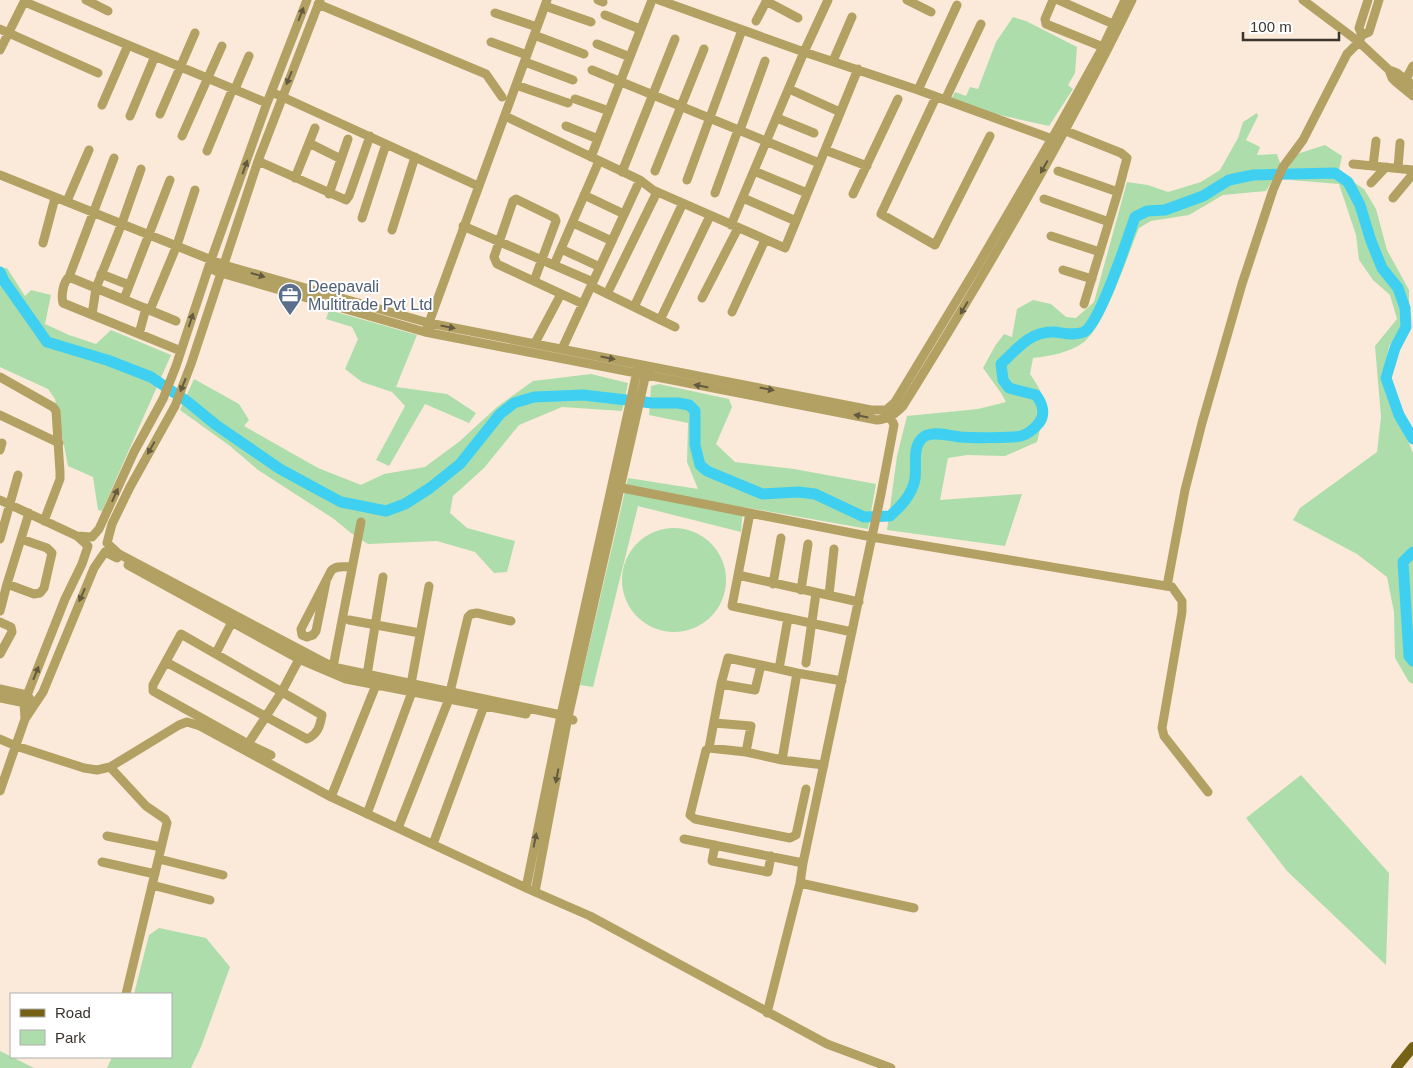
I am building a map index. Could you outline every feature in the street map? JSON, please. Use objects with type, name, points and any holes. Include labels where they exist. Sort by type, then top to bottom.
[{"type":"main road","points":[[1396,1068],[1413,1048]]},
{"type":"street","points":[[86,0],[108,11]]},
{"type":"street","points":[[26,719],[26,699],[65,599],[82,564],[90,542],[104,521],[134,452],[163,400],[210,264],[307,0]]},
{"type":"street","points":[[554,265],[584,195],[595,159],[598,139],[652,0]]},
{"type":"street","points":[[659,0],[1055,140]]},
{"type":"street","points":[[702,298],[735,226],[743,198],[754,171],[828,0]]},
{"type":"street","points":[[907,0],[931,12]]},
{"type":"street","points":[[1053,0],[1045,19],[1046,24],[1102,47]]},
{"type":"street","points":[[1058,0],[1113,24]]},
{"type":"street","points":[[1303,0],[1360,39],[1389,70],[1392,78],[1413,96]]},
{"type":"street","points":[[1360,39],[1359,28],[1368,0]]},
{"type":"street","points":[[1167,586],[1185,490],[1202,423],[1242,284],[1276,181],[1303,140],[1347,54],[1369,32],[1379,0]]},
{"type":"street","points":[[0,50],[4,31],[25,1],[268,103]]},
{"type":"street","points":[[756,21],[767,1],[798,18]]},
{"type":"street","points":[[1061,130],[1124,1]]},
{"type":"street","points":[[889,413],[1061,130],[1124,1]]},
{"type":"street","points":[[0,791],[26,719],[43,692],[94,568],[106,548],[112,524],[175,406],[191,364],[258,161],[319,2],[486,74],[502,98]]},
{"type":"street","points":[[427,328],[546,3],[591,22]]},
{"type":"street","points":[[918,90],[957,5]]},
{"type":"street","points":[[495,13],[584,54]]},
{"type":"street","points":[[605,15],[640,29]]},
{"type":"street","points":[[834,61],[852,17]]},
{"type":"street","points":[[981,24],[880,214],[935,245],[990,136]]},
{"type":"street","points":[[687,180],[742,30]]},
{"type":"street","points":[[4,31],[98,73]]},
{"type":"street","points":[[160,114],[194,33]]},
{"type":"street","points":[[622,172],[675,39]]},
{"type":"street","points":[[492,42],[574,80]]},
{"type":"street","points":[[102,105],[128,44]]},
{"type":"street","points":[[597,44],[630,57]]},
{"type":"street","points":[[182,136],[222,46]]},
{"type":"street","points":[[654,171],[704,49]]},
{"type":"street","points":[[130,116],[155,56]]},
{"type":"street","points":[[207,151],[249,56]]},
{"type":"street","points":[[715,193],[765,61]]},
{"type":"street","points":[[1389,70],[1397,73],[1409,82],[1413,66]]},
{"type":"street","points":[[504,116],[640,180],[657,192],[785,248],[858,69]]},
{"type":"street","points":[[592,70],[819,163]]},
{"type":"street","points":[[516,85],[609,111]]},
{"type":"street","points":[[789,90],[840,112]]},
{"type":"street","points":[[272,92],[478,186]]},
{"type":"street","points":[[853,194],[898,99]]},
{"type":"street","points":[[777,118],[814,133]]},
{"type":"street","points":[[566,126],[598,139]]},
{"type":"street","points":[[295,178],[315,128]]},
{"type":"street","points":[[1061,130],[1125,155],[1127,162],[1084,304]]},
{"type":"street","points":[[258,161],[343,200],[347,198],[370,136]]},
{"type":"street","points":[[329,194],[348,139]]},
{"type":"street","points":[[1373,166],[1376,141]]},
{"type":"street","points":[[309,143],[341,159]]},
{"type":"street","points":[[1398,168],[1400,143]]},
{"type":"street","points":[[362,218],[386,144]]},
{"type":"street","points":[[67,201],[89,150]]},
{"type":"street","points":[[825,150],[867,166]]},
{"type":"street","points":[[392,230],[415,157]]},
{"type":"street","points":[[114,158],[69,277],[66,280],[62,295],[63,303],[181,351]]},
{"type":"street","points":[[1353,164],[1413,170]]},
{"type":"street","points":[[1371,183],[1386,167]]},
{"type":"street","points":[[92,314],[96,288],[141,169]]},
{"type":"street","points":[[754,171],[807,193]]},
{"type":"street","points":[[1058,171],[1118,192]]},
{"type":"street","points":[[1393,198],[1413,174]]},
{"type":"street","points":[[0,175],[177,245],[222,269],[427,328],[889,413]]},
{"type":"street","points":[[124,299],[170,180]]},
{"type":"street","points":[[562,349],[640,180]]},
{"type":"street","points":[[139,334],[148,309],[177,245],[195,190]]},
{"type":"street","points":[[607,294],[657,192]]},
{"type":"street","points":[[584,195],[624,214]]},
{"type":"street","points":[[43,243],[55,198]]},
{"type":"street","points":[[743,198],[796,221]]},
{"type":"street","points":[[1044,199],[1109,222]]},
{"type":"street","points":[[534,281],[556,220],[517,200],[514,201],[494,257],[495,262],[534,281],[561,294],[583,304]]},
{"type":"street","points":[[634,307],[683,204]]},
{"type":"street","points":[[660,320],[710,216]]},
{"type":"street","points":[[573,222],[612,241]]},
{"type":"street","points":[[463,226],[542,259],[592,284],[607,294],[675,327]]},
{"type":"street","points":[[1051,236],[1100,252]]},
{"type":"street","points":[[732,312],[765,240]]},
{"type":"street","points":[[561,249],[600,267]]},
{"type":"street","points":[[1063,270],[1092,279]]},
{"type":"street","points":[[101,274],[129,286]]},
{"type":"street","points":[[69,277],[176,320]]},
{"type":"street","points":[[535,344],[561,294]]},
{"type":"street","points":[[427,328],[562,349],[642,369]]},
{"type":"street","points":[[530,890],[564,719],[642,369]]},
{"type":"street","points":[[0,377],[53,406],[56,411],[60,479],[44,520]]},
{"type":"street","points":[[767,1012],[800,883],[881,494],[894,425],[889,413]]},
{"type":"street","points":[[0,415],[59,443]]},
{"type":"street","points":[[0,538],[18,475]]},
{"type":"street","points":[[616,487],[750,513],[873,533],[1172,587],[1182,601],[1182,612],[1162,728],[1164,736],[1208,792]]},
{"type":"street","points":[[0,500],[90,542]]},
{"type":"street","points":[[0,611],[29,513]]},
{"type":"street","points":[[750,513],[732,606],[852,632]]},
{"type":"street","points":[[336,670],[351,567],[361,522]]},
{"type":"street","points":[[90,542],[101,536],[106,548],[302,656],[376,685],[412,688]]},
{"type":"street","points":[[774,584],[781,538]]},
{"type":"street","points":[[7,584],[34,594],[40,593],[44,588],[52,553],[48,548],[21,539]]},
{"type":"street","points":[[90,542],[93,554],[100,555],[106,548]]},
{"type":"street","points":[[801,590],[808,544]]},
{"type":"street","points":[[829,595],[834,549]]},
{"type":"street","points":[[326,582],[316,631],[314,635],[306,637],[302,635],[301,629],[326,582],[334,568],[351,567]]},
{"type":"street","points":[[738,575],[859,602]]},
{"type":"street","points":[[367,675],[383,577]]},
{"type":"street","points":[[367,814],[412,688],[429,586]]},
{"type":"street","points":[[806,663],[816,593]]},
{"type":"street","points":[[398,828],[450,696],[468,617],[471,614],[477,613],[510,621]]},
{"type":"street","points":[[216,653],[234,618]]},
{"type":"street","points":[[779,670],[788,618]]},
{"type":"street","points":[[349,620],[420,633]]},
{"type":"street","points":[[0,622],[11,627],[12,632],[0,654]]},
{"type":"street","points":[[166,662],[306,739],[319,729],[322,715],[181,634],[153,684],[153,691],[271,755]]},
{"type":"street","points":[[248,744],[302,656]]},
{"type":"street","points":[[824,765],[709,748],[720,684],[728,658],[779,670],[842,681]]},
{"type":"street","points":[[720,684],[755,690],[761,665]]},
{"type":"street","points":[[336,670],[367,675],[412,688],[564,719]]},
{"type":"street","points":[[782,760],[798,672]]},
{"type":"street","points":[[331,797],[376,685]]},
{"type":"street","points":[[0,689],[35,704]]},
{"type":"street","points":[[450,696],[484,706],[564,719]]},
{"type":"street","points":[[0,698],[26,699]]},
{"type":"street","points":[[433,844],[484,706]]},
{"type":"street","points":[[0,739],[84,768],[97,770],[110,767],[179,725],[187,722],[200,726],[331,797],[590,916],[827,1044],[891,1068]]},
{"type":"street","points":[[714,723],[751,726],[746,752]]},
{"type":"street","points":[[706,750],[690,815],[692,817],[790,838],[796,835],[806,789]]},
{"type":"street","points":[[110,767],[146,806],[165,820],[167,824],[126,993]]},
{"type":"street","points":[[802,804],[815,807]]},
{"type":"street","points":[[107,836],[162,847]]},
{"type":"street","points":[[684,839],[803,863]]},
{"type":"street","points":[[715,845],[712,861],[768,872],[771,856]]},
{"type":"street","points":[[158,859],[223,875]]},
{"type":"street","points":[[102,862],[155,874]]},
{"type":"street","points":[[800,883],[914,908]]},
{"type":"street","points":[[152,885],[210,900]]},
{"type":"green space","points":[[1013,17],[1026,21],[1077,47],[1075,73],[1068,85],[1073,89],[1049,126],[995,114],[951,100],[955,92],[966,96],[970,87],[978,89],[996,42]]},
{"type":"green space","points":[[1257,113],[1258,116],[1246,140],[1260,147],[1257,155],[1277,154],[1281,166],[1266,191],[1223,195],[1189,215],[1151,221],[1139,228],[1108,305],[1092,333],[1084,342],[1072,349],[1033,358],[1030,374],[1044,400],[1044,414],[1037,442],[1005,456],[967,455],[948,458],[940,500],[1022,494],[1005,546],[887,530],[897,456],[907,416],[978,409],[1006,402],[983,368],[995,346],[1004,334],[1012,337],[1017,309],[1033,300],[1051,304],[1066,317],[1076,318],[1094,302],[1127,182],[1148,185],[1168,192],[1201,182],[1220,170],[1238,138],[1243,122]]},
{"type":"green space","points":[[1325,145],[1342,156],[1339,170],[1343,175],[1364,189],[1376,209],[1387,250],[1409,290],[1409,324],[1389,346],[1383,377],[1390,399],[1413,453],[1413,684],[1409,682],[1395,658],[1394,612],[1387,577],[1357,554],[1293,520],[1300,508],[1377,452],[1381,417],[1375,346],[1397,319],[1390,295],[1373,280],[1359,260],[1356,235],[1339,184],[1291,180],[1287,170],[1297,154]]},
{"type":"green space","points":[[7,268],[25,296],[31,290],[51,295],[45,324],[96,344],[111,330],[171,355],[102,511],[98,510],[93,477],[68,466],[55,399],[48,389],[0,367],[0,269]]},
{"type":"green space","points":[[329,310],[417,335],[396,387],[447,394],[476,413],[469,423],[425,404],[389,466],[376,460],[405,406],[392,392],[362,382],[345,369],[358,339],[352,327],[326,319]]},
{"type":"green space","points":[[591,374],[628,383],[622,411],[562,407],[519,425],[484,468],[453,496],[450,513],[467,528],[515,541],[507,572],[494,573],[475,552],[437,541],[368,544],[334,519],[258,470],[230,446],[180,410],[194,379],[239,404],[249,420],[244,426],[318,468],[361,485],[384,474],[425,467],[460,441],[497,407],[533,381]]},
{"type":"green space","points":[[659,384],[729,399],[732,407],[716,444],[735,462],[794,469],[876,484],[868,529],[743,507],[741,532],[638,506],[593,687],[580,685],[628,478],[698,489],[687,462],[688,423],[649,415],[651,386]]},
{"type":"green space","points":[[674,528],[694,532],[711,543],[722,560],[726,580],[722,600],[711,617],[694,628],[674,632],[654,628],[637,617],[626,600],[622,580],[626,560],[637,543],[654,532]]},
{"type":"green space","points":[[1301,775],[1389,873],[1386,965],[1287,871],[1246,818]]},
{"type":"green space","points":[[159,928],[206,938],[230,967],[201,1047],[191,1068],[107,1068],[112,1058],[172,1058],[172,993],[134,993],[149,935]]},
{"type":"green space","points":[[0,1051],[10,1056],[10,1058],[14,1058],[34,1068],[0,1068]]},
{"type":"waterway","points":[[0,272],[4,281],[47,342],[107,360],[151,377],[280,469],[341,502],[386,511],[405,504],[430,488],[460,464],[500,414],[514,403],[534,397],[583,395],[689,405],[695,411],[695,445],[700,465],[707,471],[762,494],[798,492],[815,494],[864,517],[890,516],[909,495],[914,485],[916,450],[918,444],[925,436],[938,434],[965,437],[1016,437],[1029,433],[1039,423],[1043,412],[1038,398],[1036,395],[1009,388],[1003,380],[1001,364],[1024,342],[1038,334],[1045,332],[1069,334],[1084,332],[1098,313],[1113,279],[1135,217],[1147,211],[1165,210],[1203,196],[1229,180],[1253,175],[1335,173],[1348,182],[1360,205],[1382,268],[1398,288],[1405,308],[1406,327],[1395,348],[1386,378],[1399,415],[1413,439]]},
{"type":"waterway","points":[[1413,552],[1403,562],[1409,656],[1413,661]]},
{"type":"place","name":"Deepavali Multitrade Pvt Ltd","points":[[290,316]]}]
